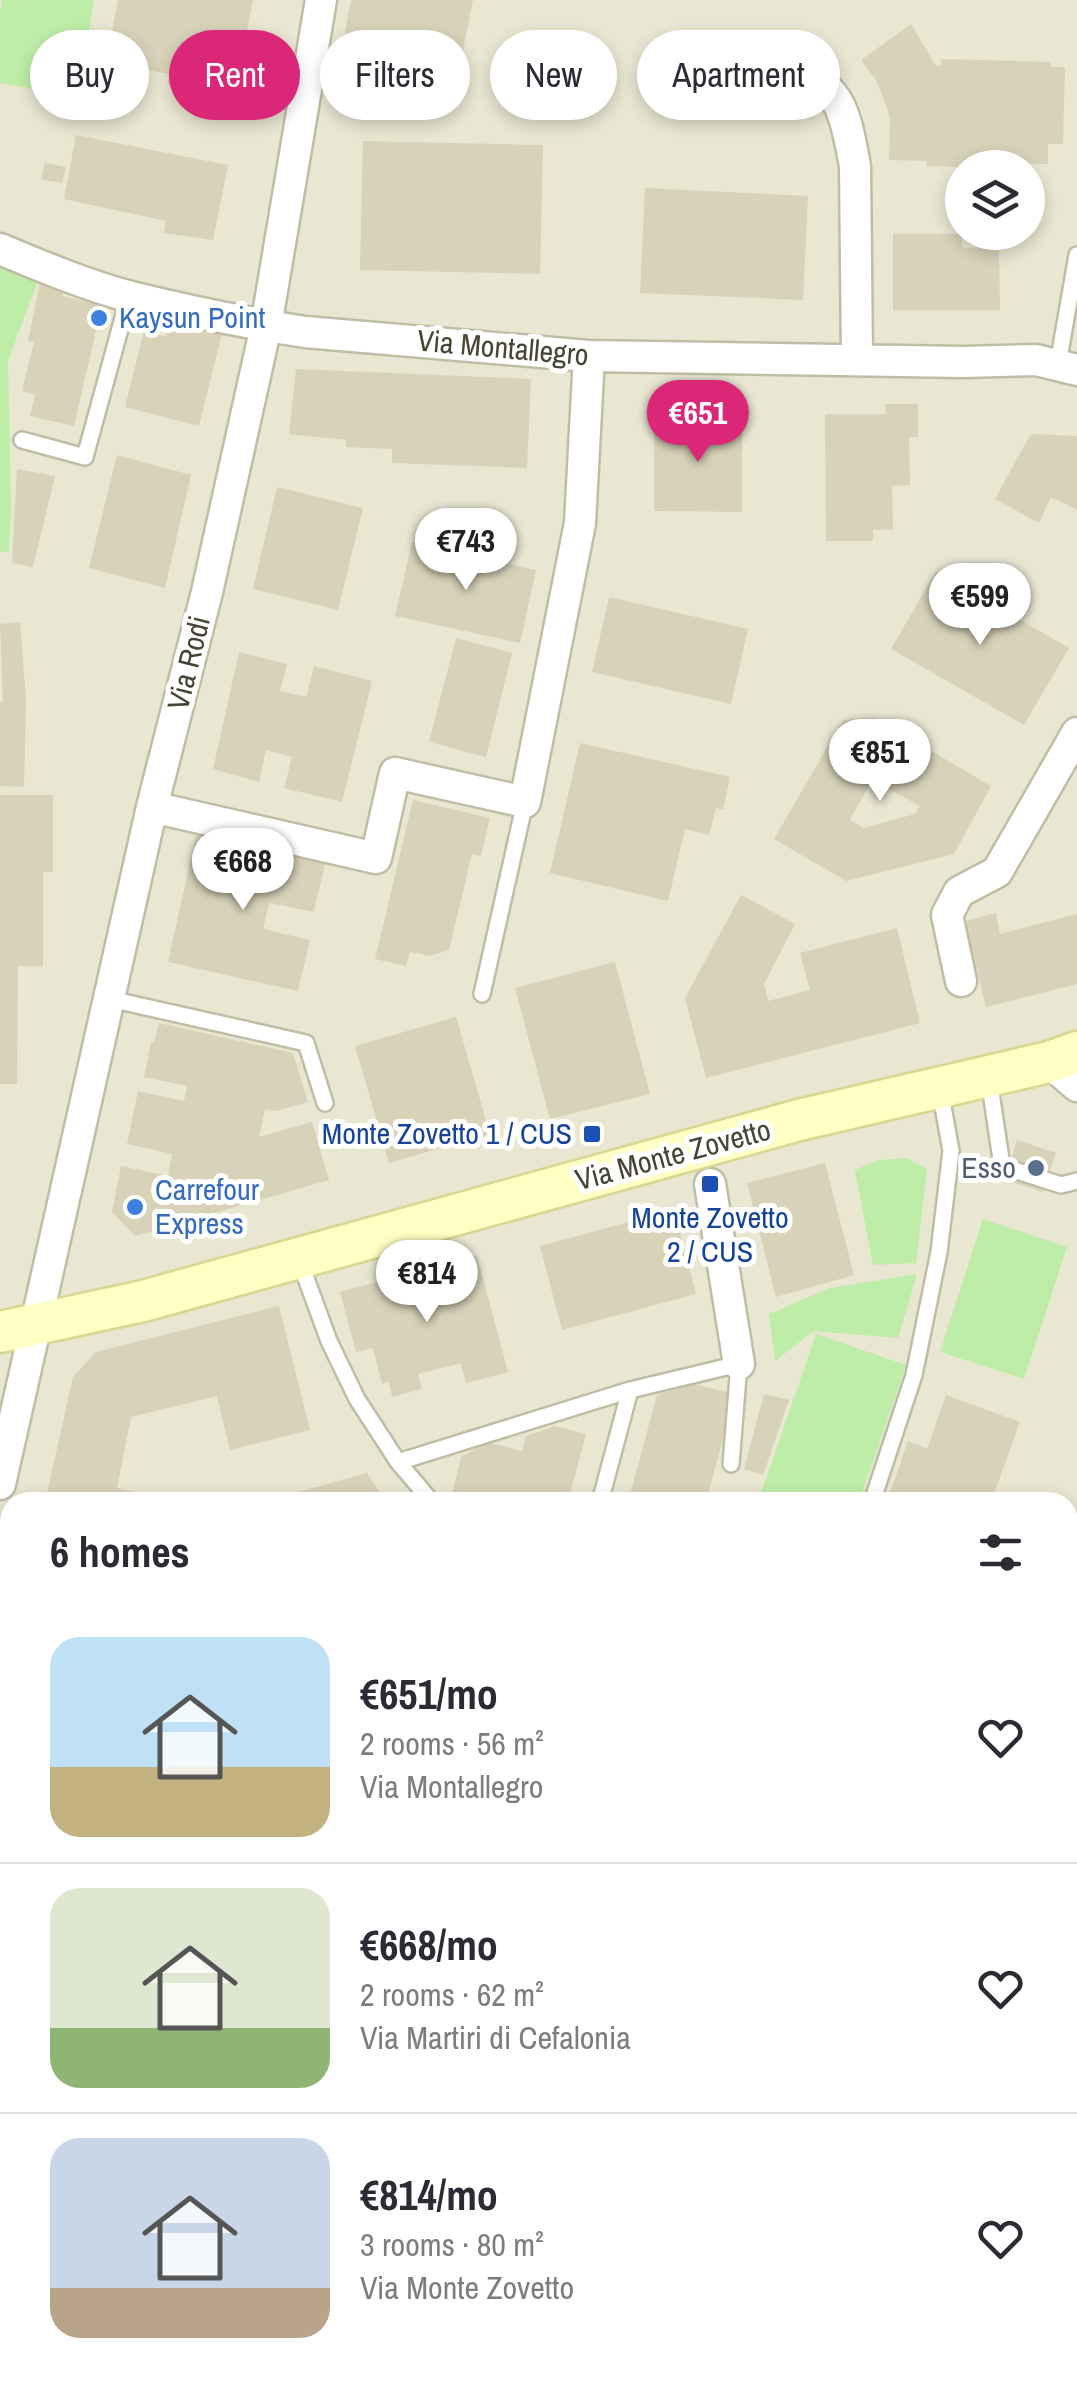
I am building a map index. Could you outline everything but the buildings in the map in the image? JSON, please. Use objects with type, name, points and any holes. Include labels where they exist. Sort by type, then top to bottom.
[{"type":"street","name":"Via Rodi","points":[[0,1484],[24,1370],[18,1329],[110,999],[152,807],[207,592],[266,326],[321,0]]},
{"type":"street","points":[[840,109],[855,166],[857,360]]},
{"type":"street","name":"Via Montallegro","points":[[0,249],[129,296],[305,332],[589,356],[1036,360],[1068,367]]},
{"type":"street","points":[[152,807],[376,858],[395,773],[525,802],[580,523],[589,356]]},
{"type":"street","points":[[960,980],[947,915],[959,892],[998,872],[1077,733]]},
{"type":"street","name":"Via Monte Zovetto","points":[[18,1329],[143,1301],[799,1120],[988,1076],[1068,1066]]},
{"type":"street","name":"Via Monte Zovetto","points":[[710,1184],[740,1364]]},
{"type":"lane","points":[[1068,367],[1077,255]]},
{"type":"lane","points":[[22,440],[85,457],[129,296]]},
{"type":"lane","points":[[482,994],[525,802]]},
{"type":"lane","points":[[110,999],[306,1043],[325,1103]]},
{"type":"lane","points":[[988,1076],[1002,1166],[1062,1184],[1077,1181]]},
{"type":"lane","points":[[875,1492],[914,1375],[939,1252],[951,1151],[940,1086]]},
{"type":"lane","points":[[299,1258],[328,1340],[357,1398],[398,1462],[424,1492]]},
{"type":"lane","points":[[398,1462],[630,1390],[740,1364]]},
{"type":"lane","name":"Via Monte Zovetto","points":[[731,1464],[740,1364]]},
{"type":"lane","points":[[603,1492],[630,1390]]},
{"type":"shaded area","points":[[0,0],[1077,0],[1077,1492],[0,1492]]},
{"type":"green space","points":[[2,0],[94,0],[89,30],[30,30],[30,88],[0,83]]},
{"type":"green space","points":[[0,267],[37,283],[8,361],[9,552],[0,552]]},
{"type":"green space","points":[[906,1158],[927,1169],[916,1263],[873,1265],[855,1170],[879,1160]]},
{"type":"green space","points":[[983,1219],[1067,1247],[1024,1379],[940,1352]]},
{"type":"green space","points":[[917,1274],[898,1338],[814,1331],[775,1361],[769,1314],[830,1288]]},
{"type":"green space","points":[[816,1334],[906,1365],[862,1492],[761,1492]]},
{"type":"place","name":"Kaysun Point","points":[[99,318]]},
{"type":"place","name":"Monte Zovetto 1 / CUS","points":[[592,1134]]},
{"type":"place","name":"Esso","points":[[1036,1168]]},
{"type":"place","name":"Monte Zovetto 2 / CUS","points":[[710,1184]]},
{"type":"place","name":"Carrefour Express","points":[[135,1207]]}]
